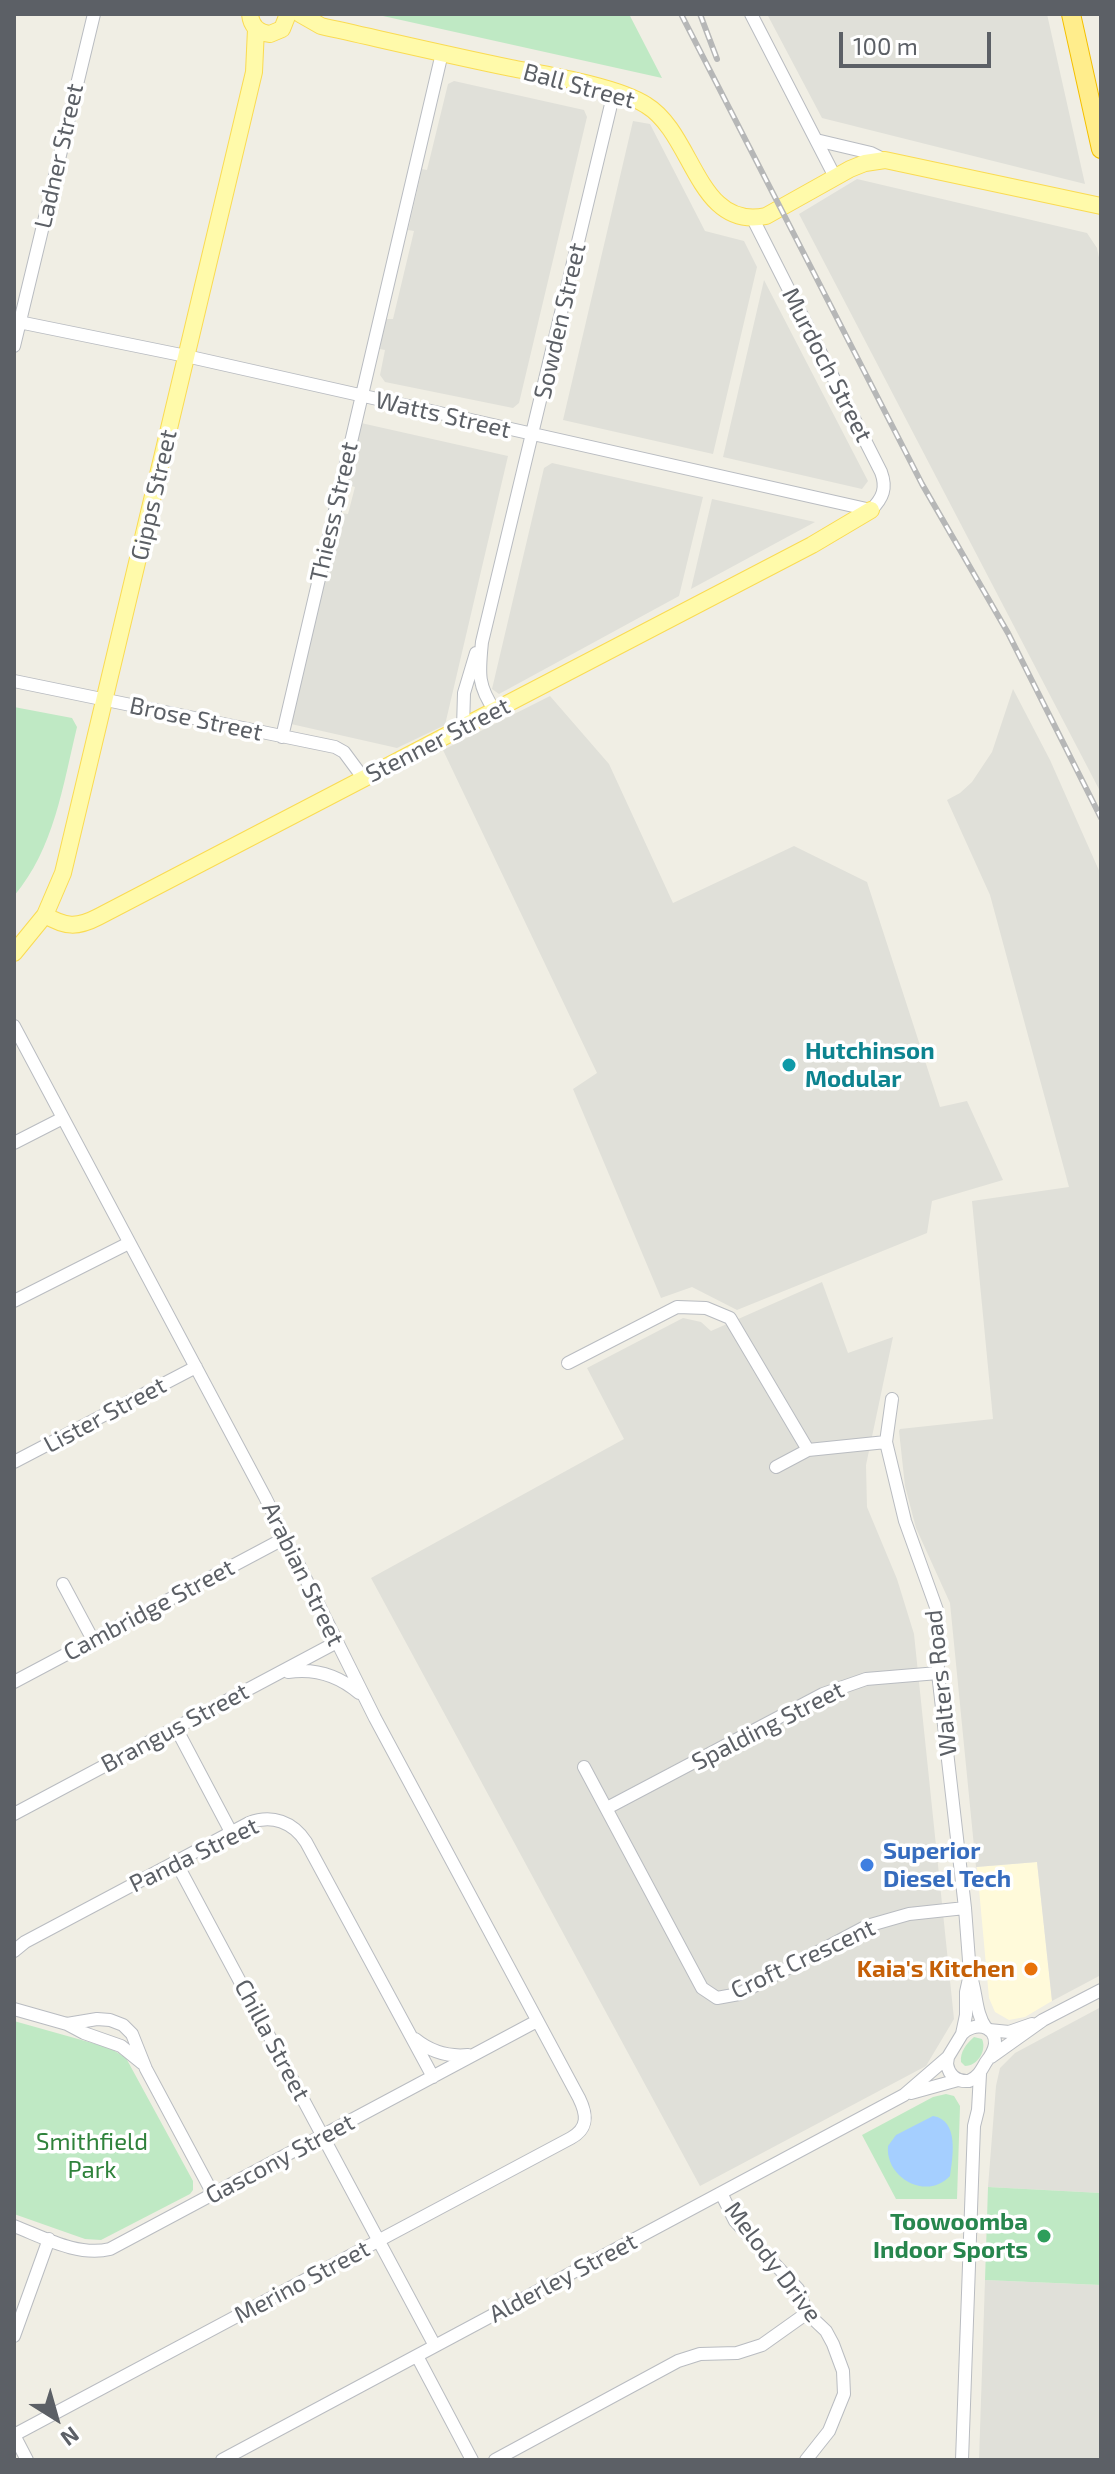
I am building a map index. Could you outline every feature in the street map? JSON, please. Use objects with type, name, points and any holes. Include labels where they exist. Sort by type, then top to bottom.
[{"type":"highway","points":[[1071,14],[1101,149]]},
{"type":"main road","name":"Ball Street","points":[[300,14],[321,26]]},
{"type":"main road","name":"Ball Street","points":[[249,20],[265,34],[282,25],[321,26],[544,74],[614,92],[643,103],[666,122],[706,191],[721,208],[729,214],[753,219]]},
{"type":"main road","name":"Gipps Street","points":[[249,20],[254,72]]},
{"type":"main road","name":"Gipps Street","points":[[45,915],[63,873],[106,700],[254,72],[282,25]]},
{"type":"main road","points":[[753,219],[783,208],[865,163],[885,160],[1101,206]]},
{"type":"main road","name":"Stenner Street","points":[[45,915],[69,926],[87,923],[812,545],[871,510]]},
{"type":"main road","points":[[14,953],[45,915]]},
{"type":"street","name":"Ladner Street","points":[[14,346],[17,322],[94,14]]},
{"type":"street","points":[[751,14],[835,177]]},
{"type":"street","name":"Thiess Street","points":[[282,737],[442,53]]},
{"type":"street","name":"Sowden Street","points":[[463,728],[464,693],[482,642],[614,92]]},
{"type":"street","points":[[816,140],[871,153],[885,160]]},
{"type":"street","name":"Murdoch Street","points":[[753,219],[884,480],[882,497],[871,510]]},
{"type":"street","name":"Watts Street","points":[[17,322],[186,356],[871,510]]},
{"type":"street","name":"Sowden Street","points":[[482,642],[480,683],[495,711]]},
{"type":"street","name":"Brose Street","points":[[14,681],[335,747],[344,752],[364,779]]},
{"type":"street","name":"Arabian Street","points":[[14,1026],[584,2108],[585,2123]]},
{"type":"street","points":[[14,1143],[63,1118]]},
{"type":"street","points":[[14,1301],[129,1243]]},
{"type":"street","points":[[568,1363],[677,1307],[706,1308],[730,1318],[808,1450]]},
{"type":"street","name":"Lister Street","points":[[14,1462],[196,1367]]},
{"type":"street","name":"Walters Road","points":[[892,1399],[886,1442],[905,1521],[937,1610],[938,1673],[970,1974],[962,2034]]},
{"type":"street","points":[[776,1467],[808,1450],[886,1442]]},
{"type":"street","name":"Cambridge Street","points":[[14,1682],[285,1538]]},
{"type":"street","points":[[63,1584],[93,1640]]},
{"type":"street","name":"Brangus Street","points":[[14,1814],[337,1642]]},
{"type":"street","points":[[273,1676],[302,1670],[321,1672],[350,1686],[367,1701]]},
{"type":"street","name":"Spalding Street","points":[[607,1808],[823,1694],[866,1679],[938,1673]]},
{"type":"street","points":[[176,1728],[231,1832]]},
{"type":"street","name":"Croft Crescent","points":[[584,1767],[702,1988],[717,1998],[739,1994],[867,1926],[909,1914],[965,1908]]},
{"type":"street","name":"Panda Street","points":[[14,1951],[25,1942],[256,1820],[284,1822],[302,1835],[433,2077]]},
{"type":"street","name":"Chilla Street","points":[[176,1862],[435,2346]]},
{"type":"street","name":"Walters Road","points":[[970,1974],[980,2018],[988,2029]]},
{"type":"street","points":[[962,2460],[974,2126],[971,2100],[960,2081],[948,2071],[948,2057],[962,2034],[973,2026],[1009,2032],[1043,2020],[1101,1990]]},
{"type":"street","points":[[14,2009],[67,2024],[128,2049],[146,2069]]},
{"type":"street","points":[[67,2024],[104,2019],[123,2025],[136,2040],[146,2069],[213,2194]]},
{"type":"street","points":[[988,2060],[1043,2020]]},
{"type":"street","name":"Gascony Street","points":[[14,2226],[86,2251],[110,2249],[537,2021]]},
{"type":"street","points":[[960,2081],[972,2080],[980,2074],[988,2060],[995,2043],[988,2029]]},
{"type":"street","points":[[408,2031],[421,2044],[437,2052],[457,2056],[476,2054]]},
{"type":"street","name":"Alderley Street","points":[[222,2460],[904,2095],[948,2057]]},
{"type":"street","points":[[974,2126],[980,2074]]},
{"type":"street","name":"Alderley Street","points":[[904,2095],[960,2081]]},
{"type":"street","name":"Merino Street","points":[[14,2435],[575,2136],[585,2123]]},
{"type":"street","name":"Melody Drive","points":[[721,2193],[735,2221],[798,2289],[807,2313],[826,2331],[843,2371],[844,2394],[829,2431],[806,2460]]},
{"type":"street","points":[[14,2336],[49,2239]]},
{"type":"street","points":[[495,2460],[678,2361],[700,2354],[737,2353],[762,2345],[807,2313]]},
{"type":"street","points":[[417,2356],[472,2460]]},
{"type":"street","points":[[14,2435],[27,2460]]},
{"type":"shaded area","points":[[767,14],[1047,14],[1085,184],[822,118]]},
{"type":"shaded area","points":[[454,81],[584,110],[587,117],[519,403],[513,408],[385,382],[380,375],[385,350],[380,349],[385,319],[393,319],[414,231],[408,230],[422,169],[427,170],[448,84]]},
{"type":"shaded area","points":[[633,121],[650,124],[705,231],[744,241],[757,267],[713,454],[563,420]]},
{"type":"shaded area","points":[[857,179],[1087,233],[1097,248],[1101,267],[1101,793],[799,214]]},
{"type":"shaded area","points":[[764,280],[868,481],[862,489],[723,457]]},
{"type":"shaded area","points":[[361,423],[508,456],[445,725],[397,748],[291,724],[341,513],[348,514],[355,487],[348,485]]},
{"type":"shaded area","points":[[552,463],[703,497],[679,596],[499,694],[492,689],[544,468]]},
{"type":"shaded area","points":[[712,499],[815,522],[691,589]]},
{"type":"shaded area","points":[[1013,689],[1050,760],[1101,875],[1101,1975],[1052,2001],[1037,1862],[976,1867],[950,1603],[916,1528],[905,1486],[899,1431],[993,1419],[972,1201],[1069,1187],[990,895],[947,800],[972,782],[992,752]]},
{"type":"shaded area","points":[[550,696],[609,764],[673,903],[794,846],[867,882],[940,1107],[967,1101],[1003,1180],[932,1201],[927,1233],[737,1310],[692,1287],[661,1298],[573,1089],[597,1073],[443,750]]},
{"type":"shaded area","points":[[822,1282],[848,1353],[893,1337],[866,1465],[867,1507],[897,1579],[914,1634],[954,2019],[926,2066],[700,2186],[371,1578],[624,1439],[587,1368],[683,1318],[701,1322],[711,1331]]},
{"type":"shaded area","points":[[1037,1862],[1052,2001],[1025,2017],[1009,2020],[995,2012],[989,1998],[977,1867]]},
{"type":"shaded area","points":[[1101,2007],[1101,2193],[988,2187],[1000,2068],[1015,2053]]},
{"type":"shaded area","points":[[985,2280],[1101,2285],[1101,2460],[979,2460]]},
{"type":"green space","points":[[374,14],[629,14],[662,78]]},
{"type":"green space","points":[[14,707],[72,718],[77,727],[48,837],[28,878],[14,896]]},
{"type":"green space","name":"Smithfield Park","points":[[14,2021],[110,2048],[126,2058],[193,2181],[190,2194],[101,2240],[85,2239],[14,2214]]},
{"type":"green space","points":[[974,2037],[982,2039],[982,2052],[974,2063],[965,2066],[961,2055]]},
{"type":"green space","points":[[954,2096],[960,2106],[957,2199],[896,2199],[862,2135],[933,2097]]},
{"type":"green space","name":"Toowoomba Indoor Sports","points":[[988,2187],[1101,2193],[1101,2285],[985,2280]]},
{"type":"water","points":[[933,2116],[947,2124],[951,2131],[950,2176],[941,2183],[919,2186],[900,2176],[893,2168],[888,2146],[896,2135]]},
{"type":"railway","points":[[681,14],[922,484],[1008,633],[1101,818]]},
{"type":"railway","points":[[700,14],[717,59]]},
{"type":"place","name":"Hutchinson Modular","points":[[789,1065]]},
{"type":"place","name":"Superior Diesel Tech","points":[[867,1865]]},
{"type":"place","name":"Kaia's Kitchen","points":[[1031,1969]]},
{"type":"place","name":"Toowoomba Indoor Sports","points":[[1044,2236]]}]
